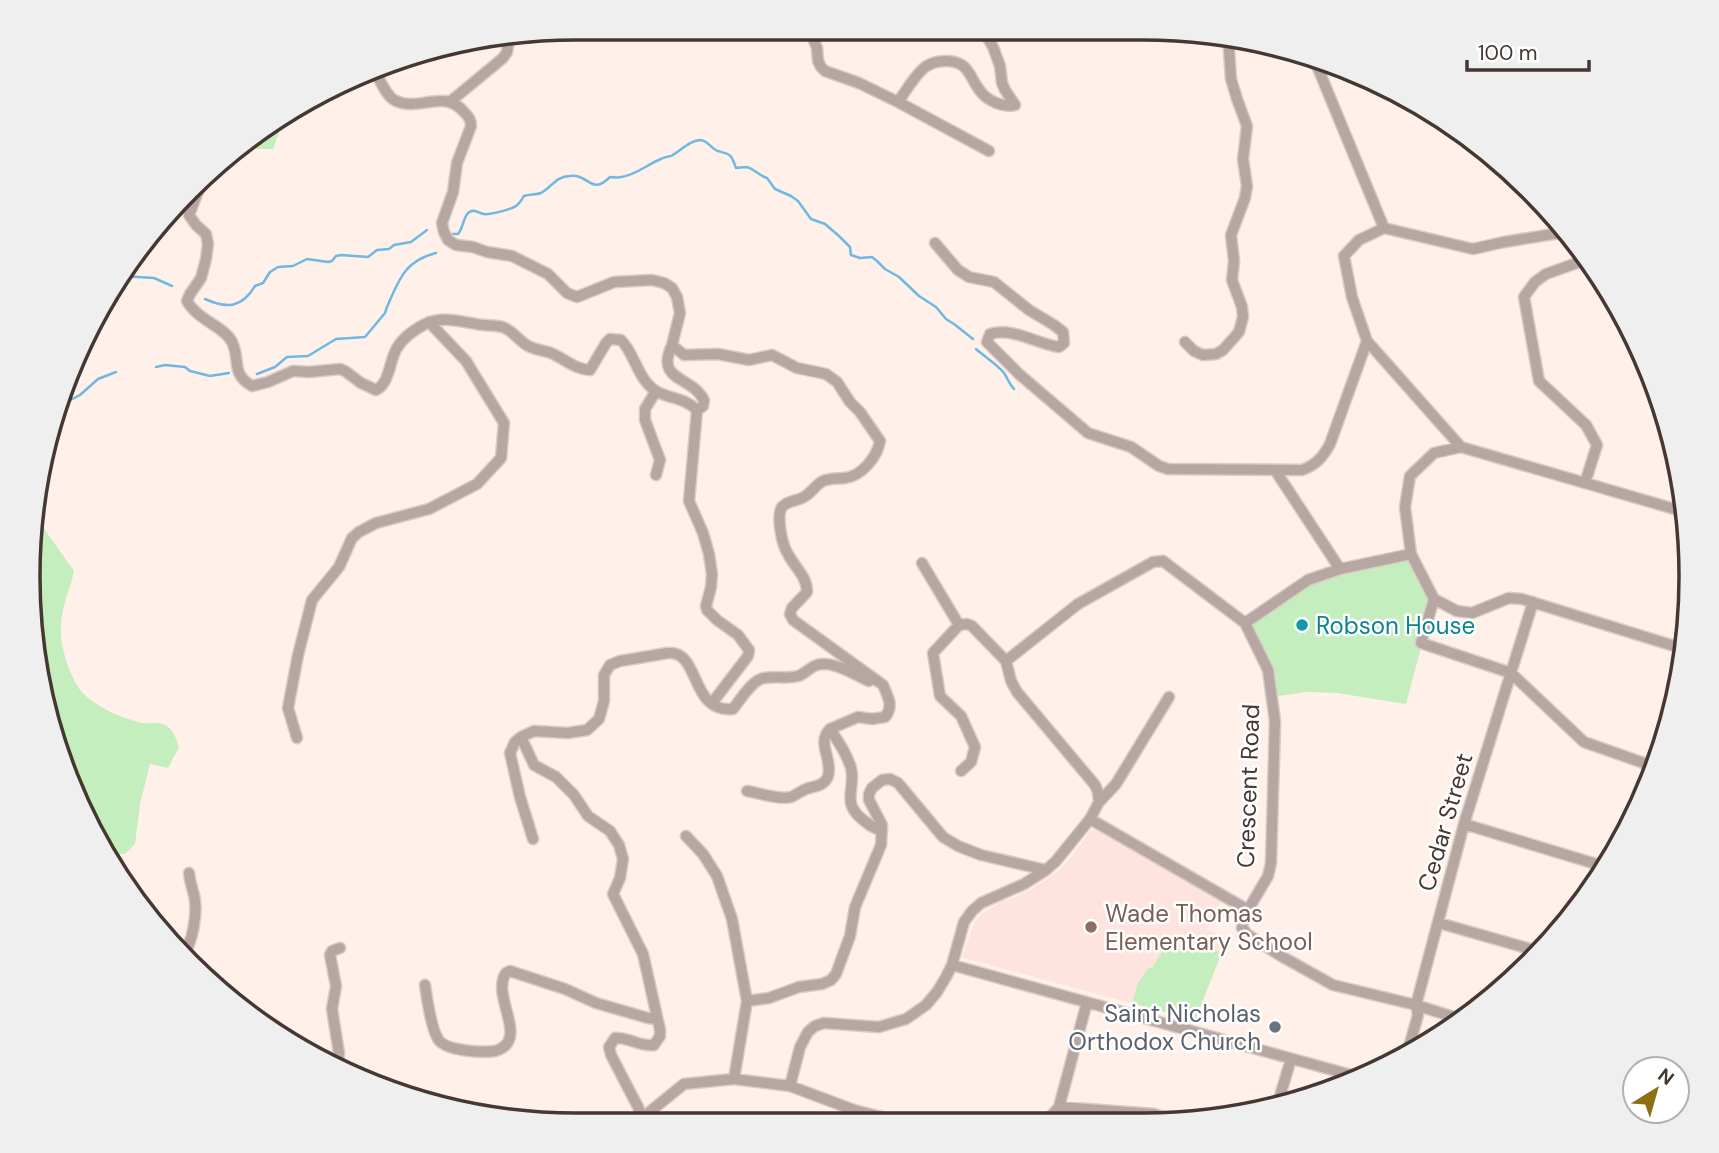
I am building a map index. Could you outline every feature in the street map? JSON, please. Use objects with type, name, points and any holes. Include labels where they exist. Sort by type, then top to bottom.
[{"type":"street","points":[[814,40],[818,61],[825,71],[859,83],[989,150]]},
{"type":"street","points":[[898,102],[922,69],[929,64],[944,61],[953,62],[968,71],[981,93],[987,97],[1005,106],[1015,105],[1002,83],[1000,66],[989,40]]},
{"type":"street","points":[[379,78],[390,97],[396,101],[408,104],[451,101],[503,58],[508,45]]},
{"type":"street","points":[[1185,342],[1203,355],[1216,354],[1223,350],[1238,332],[1243,317],[1233,280],[1231,235],[1247,186],[1243,159],[1247,126],[1231,79],[1229,48]]},
{"type":"street","points":[[1319,70],[1384,228]]},
{"type":"street","points":[[451,101],[464,111],[471,120],[471,126],[457,163],[453,192],[442,223],[448,240],[456,245],[512,256],[548,274],[566,293],[577,297],[614,282],[652,280],[672,288],[677,297],[680,313],[666,365],[671,373],[700,392],[704,400],[697,410],[689,501],[709,554],[712,574],[706,606],[717,620],[738,635],[749,650],[748,656],[712,703]]},
{"type":"street","points":[[195,199],[190,215],[206,234],[208,244],[201,278],[187,301],[199,315],[232,341],[239,375],[252,386],[293,371],[340,369],[376,390],[383,386],[393,356],[406,337],[429,322],[453,320],[501,326],[531,348],[550,353],[586,370],[590,370],[606,343],[610,340],[621,340],[643,378],[656,391],[692,405],[697,410]]},
{"type":"street","points":[[1461,447],[1367,341],[1352,297],[1344,256],[1359,240],[1384,228],[1473,249],[1555,234]]},
{"type":"street","points":[[935,243],[958,270],[969,276],[994,282],[1028,310],[1063,332],[1064,343],[1059,347],[1033,338],[1001,332],[990,334],[987,342],[1019,374],[1088,433],[1131,447],[1168,469],[1308,468],[1326,453],[1367,341]]},
{"type":"street","points":[[1577,263],[1546,274],[1535,282],[1524,297],[1539,380],[1586,425],[1597,445],[1585,484]]},
{"type":"street","points":[[297,737],[288,708],[312,600],[340,567],[352,538],[376,523],[429,509],[477,484],[501,458],[504,423],[466,361],[429,322]]},
{"type":"street","points":[[672,345],[684,355],[718,355],[749,360],[772,355],[797,368],[826,374],[837,382],[880,441],[878,449],[860,472],[845,478],[824,481],[803,498],[781,508],[779,518],[788,555],[807,584],[807,592],[792,608],[790,614],[793,620],[883,685],[890,701],[890,711],[884,717],[858,718],[830,729],[824,736],[829,774],[822,784],[804,789],[790,797],[747,790]]},
{"type":"street","points":[[656,391],[645,409],[645,420],[660,460],[656,475]]},
{"type":"street","points":[[1674,509],[1461,447],[1434,453],[1410,476],[1405,506],[1411,554],[1434,599],[1465,613],[1481,611],[1509,598],[1522,599],[1674,646]]},
{"type":"street","points":[[1275,470],[1340,569]]},
{"type":"street","points":[[1245,624],[1308,580],[1340,569],[1411,554]]},
{"type":"street","name":"Crescent Road","points":[[1006,661],[1087,598],[1160,560],[1245,624],[1268,670],[1275,721],[1271,863],[1268,876],[1248,910]]},
{"type":"street","points":[[922,563],[959,625]]},
{"type":"street","points":[[1434,599],[1421,643],[1511,673],[1584,742],[1645,763]]},
{"type":"street","name":"Cedar Street","points":[[1411,1041],[1418,1016],[1416,1005],[1464,824],[1533,602]]},
{"type":"street","points":[[961,771],[971,762],[975,747],[961,716],[940,696],[933,653],[959,625],[967,624],[1006,661],[1017,692],[1095,785],[1099,802]]},
{"type":"street","points":[[533,839],[510,752],[521,737],[534,731],[568,733],[587,730],[598,719],[604,701],[604,675],[610,665],[668,653],[681,654],[703,696],[725,709],[733,709],[757,680],[796,677],[808,672],[815,665],[838,667],[883,685]]},
{"type":"street","points":[[790,1086],[800,1047],[808,1032],[815,1026],[824,1023],[879,1027],[906,1019],[926,1005],[937,992],[952,965],[964,922],[972,911],[981,903],[1024,884],[1056,860],[1090,819],[1099,802],[1121,778],[1169,697]]},
{"type":"street","points":[[830,729],[848,759],[852,773],[851,807],[866,822],[881,830]]},
{"type":"street","points":[[521,737],[534,765],[556,777],[575,795],[588,816],[610,831],[619,845],[623,859],[620,878],[613,894],[643,954],[660,1036],[654,1045],[615,1038],[609,1047],[639,1113]]},
{"type":"street","points":[[747,1001],[769,998],[799,987],[822,984],[836,974],[850,936],[855,907],[881,845],[881,821],[869,800],[869,794],[881,780],[890,779],[898,783],[943,837],[958,846],[981,855],[1046,870]]},
{"type":"street","points":[[1090,819],[1248,910],[1242,928],[1248,936],[1333,985],[1449,1016]]},
{"type":"street","points":[[1464,824],[1595,864]]},
{"type":"street","points":[[685,836],[703,854],[718,876],[732,919],[747,1001],[734,1079]]},
{"type":"street","points":[[189,873],[195,898],[193,936],[189,947]]},
{"type":"street","points":[[1439,923],[1529,949]]},
{"type":"street","points":[[339,1057],[332,1009],[336,986],[330,955],[332,951],[340,948]]},
{"type":"street","points":[[952,965],[1344,1073]]},
{"type":"street","points":[[425,985],[438,1039],[449,1048],[495,1051],[507,1044],[510,1029],[502,980],[510,971],[565,989],[596,1003],[657,1019]]},
{"type":"street","points":[[1054,1113],[1059,1107],[1087,1002]]},
{"type":"street","points":[[1281,1094],[1291,1059]]},
{"type":"street","points":[[650,1113],[684,1084],[734,1079],[790,1086],[866,1113]]},
{"type":"street","points":[[1059,1107],[1140,1113]]},
{"type":"shaded area","name":"Wade Thomas Elementary School","points":[[1091,830],[1222,900],[1207,929],[1227,940],[1195,1021],[962,957],[974,924],[981,914],[1000,902],[1032,889],[1057,872],[1067,863]]},
{"type":"green space","points":[[280,130],[273,149],[253,149]]},
{"type":"green space","points":[[43,527],[74,571],[63,610],[61,632],[66,659],[81,691],[115,714],[141,723],[165,725],[173,732],[179,747],[168,768],[150,764],[140,804],[135,844],[125,854],[118,854],[96,814],[81,782],[59,715],[41,612]]},
{"type":"green space","points":[[1411,554],[1434,599],[1406,704],[1337,693],[1306,692],[1272,697],[1268,670],[1245,623],[1308,580]]},
{"type":"green space","points":[[1165,947],[1222,952],[1195,1020],[1132,1003],[1138,983],[1149,967],[1152,968]]},
{"type":"waterway","points":[[453,234],[458,234],[470,212],[487,214],[511,208],[524,196],[541,193],[565,176],[577,176],[599,185],[610,177],[632,174],[671,156],[692,142],[703,140],[730,156],[736,168],[746,167],[767,178],[775,189],[798,201],[811,219],[825,224],[839,236],[850,247],[851,255],[860,258],[872,257],[973,339]]},
{"type":"waterway","points":[[205,299],[220,304],[233,304],[245,299],[255,286],[263,283],[270,272],[278,267],[293,266],[307,259],[328,262],[341,255],[368,257],[377,250],[411,242],[427,230]]},
{"type":"waterway","points":[[257,374],[275,367],[287,357],[308,356],[336,339],[365,337],[385,313],[404,273],[417,261],[436,253]]},
{"type":"waterway","points":[[133,277],[154,278],[172,286]]},
{"type":"waterway","points":[[976,349],[1004,373],[1014,389]]},
{"type":"waterway","points":[[156,367],[185,367],[210,376],[229,373]]},
{"type":"waterway","points":[[70,400],[98,379],[116,372]]},
{"type":"place","name":"Robson House","points":[[1302,625]]},
{"type":"place","name":"Wade Thomas Elementary School","points":[[1091,927]]},
{"type":"place","name":"Saint Nicholas Orthodox Church","points":[[1275,1027]]}]
